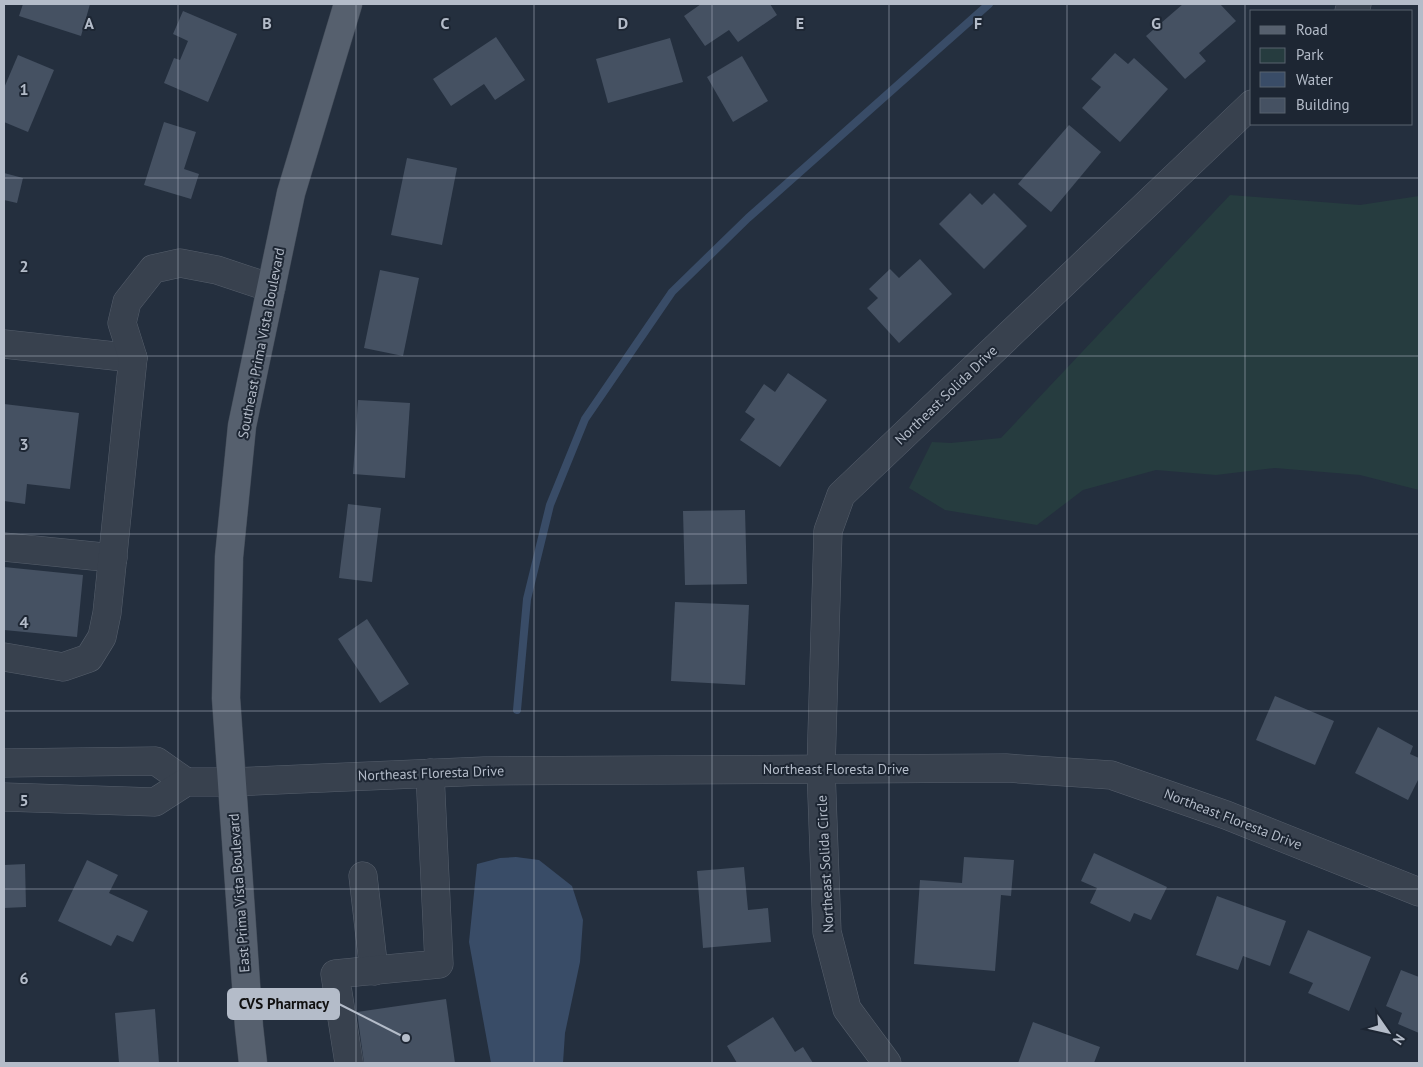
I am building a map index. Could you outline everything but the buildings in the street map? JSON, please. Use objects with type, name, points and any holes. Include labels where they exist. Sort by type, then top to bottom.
[{"type":"main road","name":"Southeast Prima Vista Boulevard","points":[[231,782],[226,698],[229,564],[242,426],[290,193],[348,4]]},
{"type":"main road","name":"East Prima Vista Boulevard","points":[[231,782],[249,1027],[254,1063]]},
{"type":"street","name":"Northeast Solida Drive","points":[[821,769],[828,531],[841,495],[1250,106]]},
{"type":"street","points":[[4,657],[63,667],[89,658],[102,636],[107,613],[133,358],[122,323],[127,302],[153,269],[180,264],[217,270],[271,288]]},
{"type":"street","points":[[4,344],[133,358]]},
{"type":"street","points":[[4,547],[113,558]]},
{"type":"street","points":[[4,763],[156,761],[186,782],[155,802],[4,797]]},
{"type":"street","name":"Northeast Floresta Drive","points":[[186,782],[231,782],[494,771],[1006,768],[1111,775],[1226,815],[1419,892]]},
{"type":"street","name":"Northeast Solida Circle","points":[[821,769],[827,932],[847,1009],[887,1063]]},
{"type":"street","points":[[349,1063],[335,974],[439,964],[430,773]]},
{"type":"street","points":[[363,876],[374,971]]},
{"type":"green space","points":[[1230,195],[1360,205],[1419,196],[1419,490],[1360,475],[1275,468],[1216,475],[1156,470],[1083,490],[1037,525],[945,510],[909,488],[932,442],[951,443],[1001,438]]},
{"type":"water","points":[[516,857],[539,860],[572,886],[583,920],[580,962],[565,1033],[563,1063],[491,1063],[469,942],[477,864],[500,858]]},
{"type":"waterway","points":[[517,710],[527,599],[550,505],[585,419],[672,292],[748,218],[989,4]]},
{"type":"place","name":"CVS Pharmacy","points":[[406,1038]]}]
